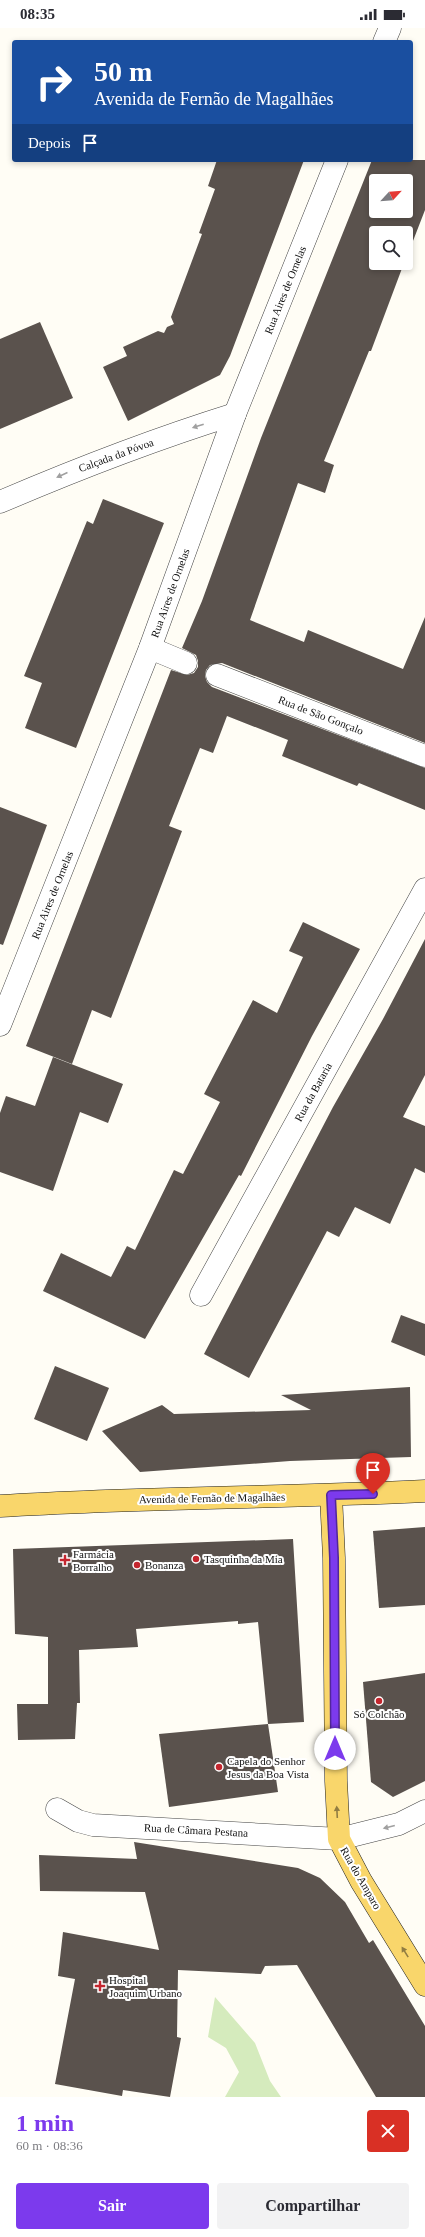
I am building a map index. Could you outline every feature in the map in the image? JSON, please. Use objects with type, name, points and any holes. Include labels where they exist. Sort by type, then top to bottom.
[{"type":"main road","name":"Avenida de Fernão de Magalhães","points":[[0,1506],[85,1501],[331,1495],[425,1491]]},
{"type":"main road","name":"Rua do Amparo","points":[[331,1495],[334,1558],[336,1781],[339,1839],[361,1881],[425,1985]]},
{"type":"street","points":[[385,40],[390,28]]},
{"type":"street","name":"Rua Aires de Ornelas","points":[[0,1025],[150,648],[235,414],[336,162]]},
{"type":"street","name":"Calçada da Póvoa","points":[[0,502],[70,472],[188,429],[235,414]]},
{"type":"street","points":[[150,648],[186,663]]},
{"type":"street","name":"Rua de São Gonçalo","points":[[217,675],[425,756]]},
{"type":"street","name":"Rua da Bataria","points":[[201,1295],[425,890]]},
{"type":"street","name":"Rua de Câmara Pestana","points":[[58,1809],[78,1821],[93,1825],[339,1839],[399,1824],[425,1811]]},
{"type":"green space","points":[[215,1997],[255,2043],[270,2081],[281,2097],[225,2097],[239,2072],[226,2048],[208,2037]]},
{"type":"building","points":[[413,160],[425,160],[425,210],[413,241],[413,226],[369,226],[369,270],[401,270],[371,351],[369,351],[324,461],[334,465],[325,493],[298,483],[250,620],[304,642],[308,630],[403,669],[425,617],[425,743],[222,663],[210,665],[206,670],[205,676],[207,682],[212,687],[425,768],[425,810],[359,783],[357,786],[282,756],[288,740],[227,716],[213,753],[200,748],[169,826],[182,831],[111,1018],[92,1010],[72,1064],[26,1046],[171,670],[187,675],[194,673],[198,667],[196,655],[182,648],[202,601],[261,438],[371,162],[413,162]]},
{"type":"building","points":[[216,162],[303,162],[230,356],[220,375],[128,421],[103,367],[127,356],[123,347],[158,331],[164,333],[167,327],[174,324],[171,317],[202,234],[199,233],[215,189],[208,186]]},
{"type":"building","points":[[40,322],[73,398],[0,429],[0,339]]},
{"type":"building","points":[[103,499],[164,523],[76,748],[25,728],[42,683],[24,676],[87,521],[93,524]]},
{"type":"building","points":[[0,807],[47,825],[3,945],[0,944]]},
{"type":"building","points":[[303,922],[360,949],[312,1036],[241,1176],[239,1175],[145,1339],[43,1291],[61,1253],[111,1277],[127,1246],[135,1250],[174,1170],[183,1174],[220,1102],[204,1094],[253,1000],[277,1013],[303,957],[289,951]]},
{"type":"building","points":[[425,939],[425,1075],[403,1117],[425,1126],[425,1173],[415,1168],[390,1224],[355,1207],[339,1237],[327,1231],[249,1378],[204,1354],[333,1107],[383,1019]]},
{"type":"building","points":[[53,1057],[123,1084],[108,1123],[80,1112],[53,1191],[0,1172],[0,1113],[6,1096],[35,1106]]},
{"type":"building","points":[[401,1315],[425,1324],[425,1356],[391,1342]]},
{"type":"building","points":[[55,1366],[109,1388],[87,1441],[34,1419]]},
{"type":"building","points":[[410,1387],[411,1457],[290,1461],[140,1472],[102,1431],[162,1405],[174,1414],[311,1410],[281,1395]]},
{"type":"building","points":[[425,1527],[425,1605],[379,1608],[373,1531]]},
{"type":"building","points":[[293,1539],[304,1722],[268,1724],[258,1622],[238,1624],[238,1621],[136,1629],[138,1647],[79,1650],[80,1703],[77,1703],[75,1739],[18,1740],[17,1704],[48,1704],[48,1637],[15,1634],[13,1549]]},
{"type":"building","points":[[425,1673],[425,1781],[393,1797],[371,1782],[363,1682]]},
{"type":"building","name":"Capela do Senhor Jesus da Boa Vista","points":[[268,1724],[278,1792],[169,1807],[159,1734]]},
{"type":"building","points":[[134,1842],[298,1868],[320,1878],[345,1902],[369,1943],[373,1940],[425,2026],[425,2097],[376,2097],[297,1965],[265,1966],[261,1974],[178,1970],[177,2037],[181,2038],[170,2097],[123,2090],[122,2096],[55,2084],[75,1979],[58,1976],[63,1932],[159,1950],[145,1892],[40,1891],[39,1855],[137,1859]]},
{"type":"place","name":"Tasquinha da Mia","points":[[196,1559]]},
{"type":"place","name":"Farmácia Borralho","points":[[65,1560]]},
{"type":"place","name":"Bonanza","points":[[137,1565]]},
{"type":"place","name":"Só Colchão","points":[[379,1701]]},
{"type":"place","name":"Capela do Senhor Jesus da Boa Vista","points":[[219,1767]]},
{"type":"place","name":"Hospital Joaquim Urbano","points":[[100,1986]]},
{"type":"route","points":[[335,1749],[334,1558],[331,1495],[373,1494]]}]
